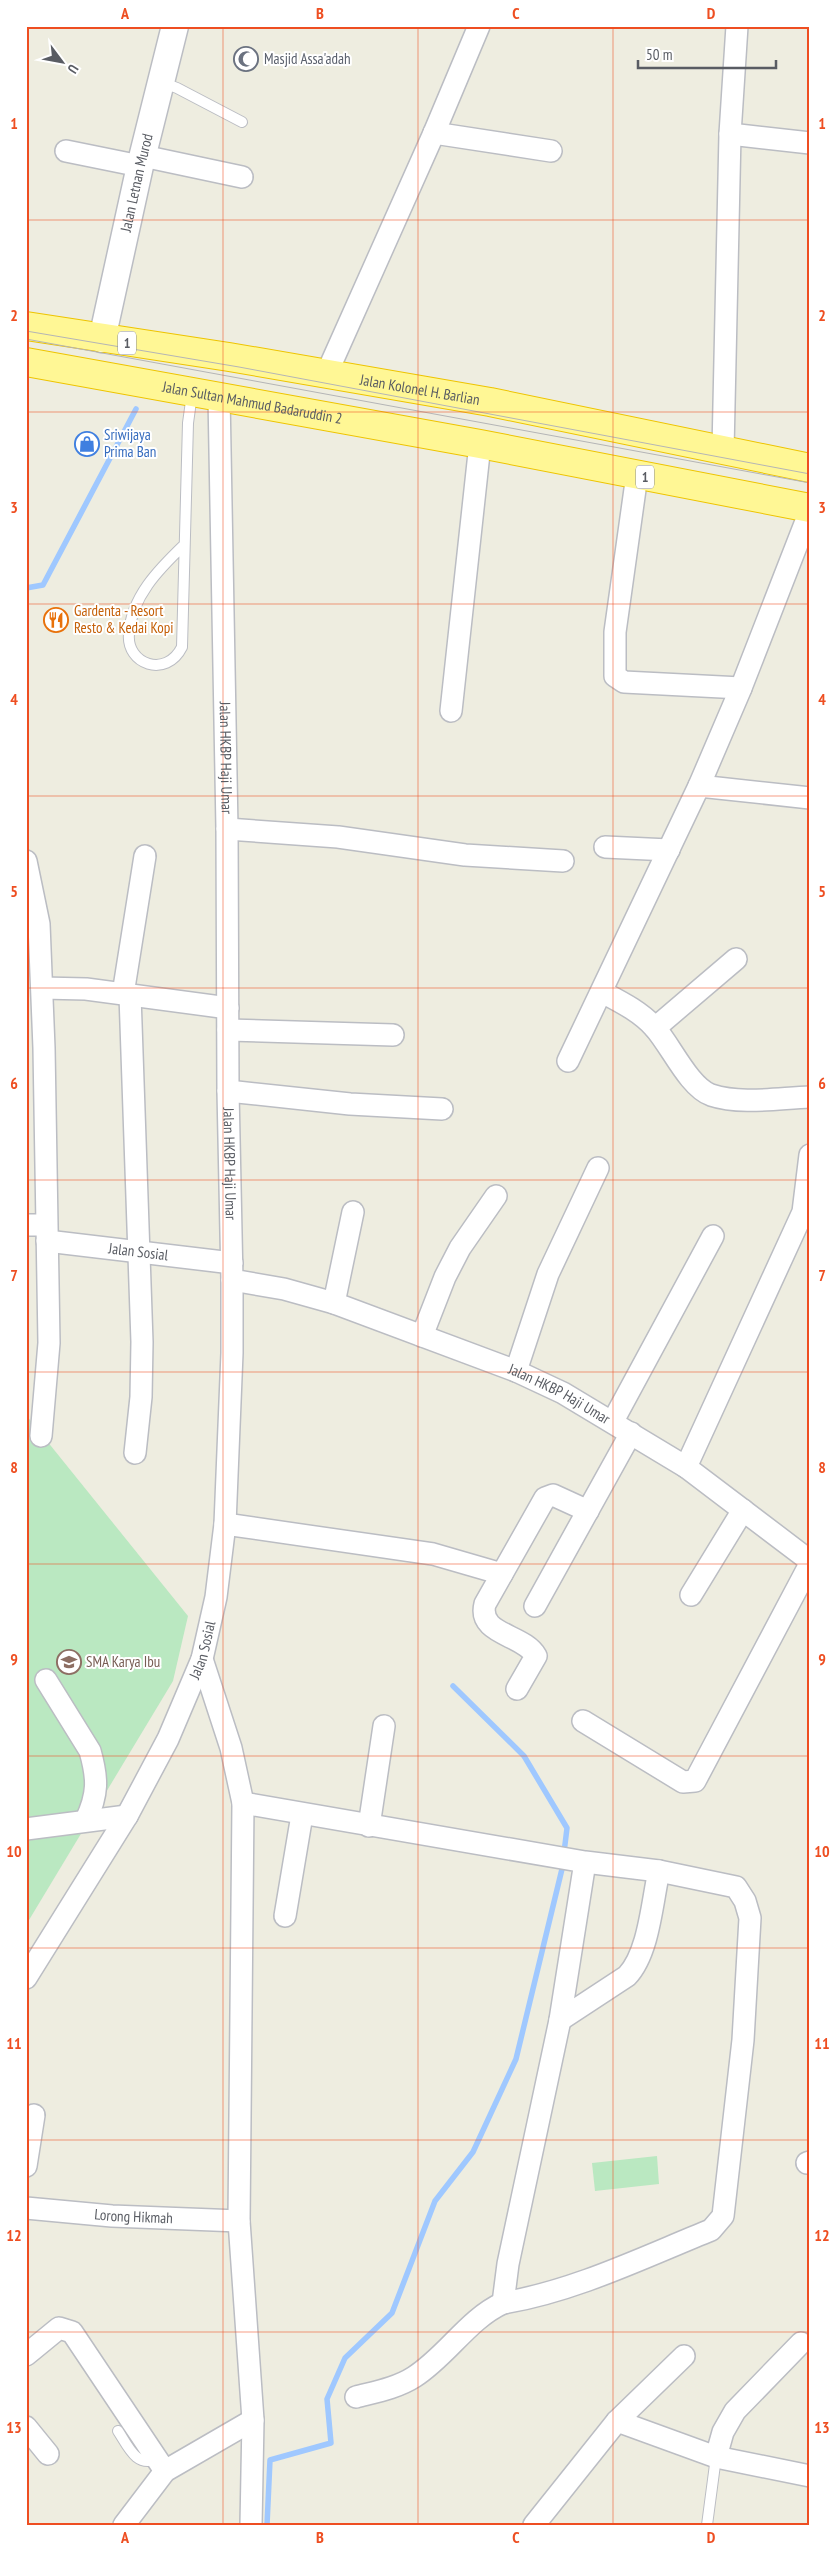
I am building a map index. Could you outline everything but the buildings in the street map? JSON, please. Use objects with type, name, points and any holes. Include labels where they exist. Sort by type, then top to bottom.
[{"type":"highway","name":"Jalan Kolonel H. Barlian","points":[[26,326],[229,357],[490,402],[810,468]]},
{"type":"highway","name":"Jalan Sultan Mahmud Badaruddin 2","points":[[26,362],[480,444]]},
{"type":"highway","name":"1","points":[[480,444],[810,510]]},
{"type":"street","name":"Jalan Letnan Murod","points":[[102,339],[160,82],[175,26]]},
{"type":"street","points":[[326,374],[434,133],[479,26]]},
{"type":"street","points":[[723,450],[730,134],[737,26]]},
{"type":"street","points":[[434,133],[551,151]]},
{"type":"street","points":[[730,134],[810,143]]},
{"type":"street","points":[[66,151],[242,177]]},
{"type":"street","name":"Jalan HKBP Haji Umar","points":[[219,396],[227,829],[228,1091],[232,1271],[284,1289],[334,1303],[516,1371],[563,1393],[686,1466],[810,1563]]},
{"type":"street","points":[[451,711],[480,444]]},
{"type":"street","points":[[637,475],[615,632],[615,676],[624,682],[741,688]]},
{"type":"street","points":[[568,1061],[699,786],[741,688],[810,510]]},
{"type":"street","points":[[699,786],[810,798]]},
{"type":"street","points":[[227,829],[338,837],[516,860],[562,862]]},
{"type":"street","points":[[605,847],[669,850]]},
{"type":"street","points":[[134,1453],[141,1398],[140,1254],[126,994],[145,856]]},
{"type":"street","points":[[26,861],[38,924],[42,988],[35,1049],[40,1230],[49,1342],[41,1436]]},
{"type":"street","points":[[655,1028],[736,959]]},
{"type":"street","points":[[42,988],[86,989],[228,1008]]},
{"type":"street","points":[[602,992],[641,1015],[655,1028],[692,1079],[706,1092],[736,1099],[810,1097]]},
{"type":"street","points":[[228,1030],[393,1035]]},
{"type":"street","points":[[228,1091],[350,1104],[442,1109]]},
{"type":"street","points":[[686,1466],[803,1212],[810,1155]]},
{"type":"street","points":[[516,1371],[548,1274],[598,1168]]},
{"type":"street","points":[[422,1336],[445,1277],[460,1248],[496,1196]]},
{"type":"street","points":[[334,1303],[353,1212]]},
{"type":"street","name":"Jalan Sosial","points":[[26,1977],[127,1816],[168,1740],[202,1658],[216,1598],[225,1524],[232,1353],[232,1271],[140,1254],[40,1230]]},
{"type":"street","points":[[612,1421],[713,1236]]},
{"type":"street","points":[[535,1606],[631,1433]]},
{"type":"street","points":[[517,1689],[535,1660],[535,1654],[488,1623],[483,1615],[485,1604],[547,1496],[555,1496],[588,1511]]},
{"type":"street","points":[[691,1595],[742,1510]]},
{"type":"street","points":[[225,1524],[433,1554],[502,1574]]},
{"type":"street","points":[[583,1721],[683,1782],[695,1781],[810,1563]]},
{"type":"street","points":[[202,1658],[231,1748],[243,1803],[239,2221],[253,2420],[250,2525]]},
{"type":"street","points":[[46,1680],[91,1757],[97,1788],[95,1801],[86,1820]]},
{"type":"street","points":[[369,1826],[384,1726]]},
{"type":"street","points":[[243,1803],[302,1815],[585,1862],[659,1871],[736,1887],[745,1901],[750,1918],[743,2040],[723,2216],[712,2230],[560,2289],[530,2298],[503,2303],[483,2315],[415,2377],[380,2391],[356,2397]]},
{"type":"street","points":[[285,1916],[302,1815]]},
{"type":"street","points":[[26,1829],[127,1816]]},
{"type":"street","points":[[503,2303],[508,2264],[560,2020],[585,1862]]},
{"type":"street","points":[[560,2020],[627,1976],[633,1969],[639,1959],[645,1937],[659,1871]]},
{"type":"street","points":[[26,2166],[34,2115]]},
{"type":"street","name":"Lorong Hikmah","points":[[26,2208],[112,2216],[239,2221]]},
{"type":"street","points":[[26,2355],[59,2328],[72,2332],[161,2465]]},
{"type":"street","points":[[716,2457],[723,2432],[735,2411],[801,2343]]},
{"type":"street","points":[[534,2525],[617,2421],[684,2356]]},
{"type":"street","points":[[124,2525],[161,2465],[253,2420]]},
{"type":"street","points":[[617,2421],[716,2457],[810,2476]]},
{"type":"street","points":[[26,2427],[48,2454]]},
{"type":"lane","points":[[160,82],[177,88],[242,122]]},
{"type":"lane","points":[[184,545],[157,570],[142,593],[132,617],[128,635],[130,647],[136,655],[152,665],[160,666],[170,662],[177,656],[182,647],[188,423],[192,392]]},
{"type":"lane","points":[[118,2431],[137,2459],[161,2465]]},
{"type":"lane","points":[[707,2525],[716,2457]]},
{"type":"green space","points":[[26,1415],[188,1616],[173,1681],[26,1925]]},
{"type":"green space","points":[[657,2156],[659,2184],[595,2191],[592,2163]]},
{"type":"waterway","points":[[26,588],[43,585],[136,409]]},
{"type":"waterway","points":[[267,2525],[270,2460],[331,2443],[327,2399],[345,2358],[392,2313],[435,2201],[473,2152],[516,2059],[562,1869],[567,1828],[524,1756],[453,1686]]},
{"type":"tram line","points":[[26,331],[239,367],[810,474]]},
{"type":"tram line","points":[[26,339],[810,483]]},
{"type":"place","name":"Masjid Assa'adah","points":[[246,59]]},
{"type":"place","name":"Sriwijaya Prima Ban","points":[[87,444]]},
{"type":"place","name":"Gardenta - Resort Resto & Kedai Kopi","points":[[56,620]]},
{"type":"place","name":"SMA Karya Ibu","points":[[69,1662]]}]
